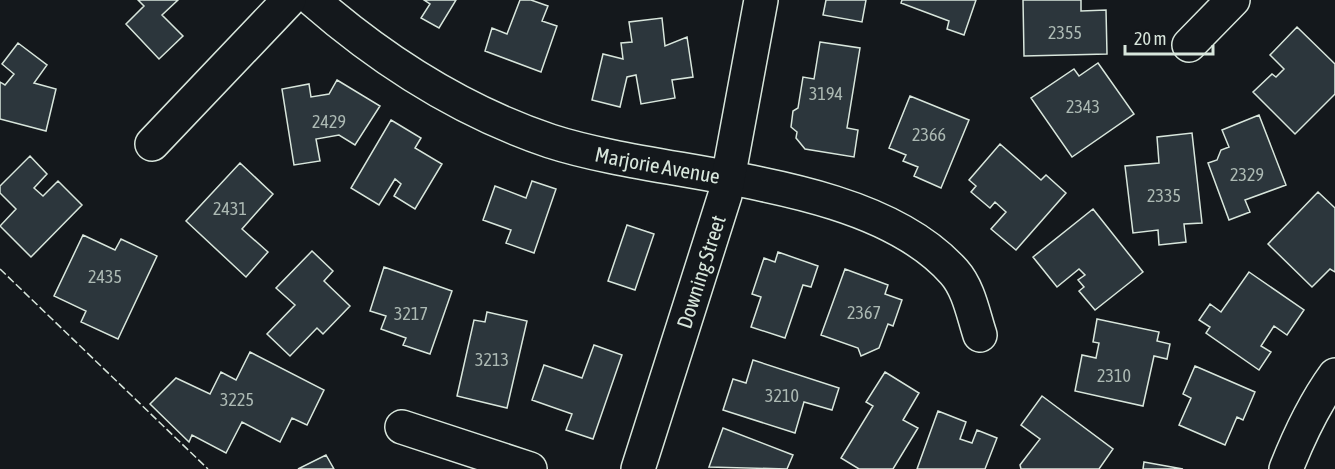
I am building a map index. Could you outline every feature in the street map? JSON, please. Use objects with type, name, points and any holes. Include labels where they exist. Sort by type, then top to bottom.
[{"type":"street","points":[[152,144],[289,0]]},
{"type":"street","name":"Marjorie Avenue","points":[[313,0],[386,59],[426,84],[503,123],[549,140],[600,154],[729,177],[846,208],[906,235],[956,274],[968,296],[980,335]]},
{"type":"street","name":"Downing Street","points":[[638,469],[720,216],[761,0]]},
{"type":"street","points":[[1190,45],[1233,0]]},
{"type":"street","points":[[1286,469],[1298,439],[1323,392],[1335,375]]},
{"type":"street","points":[[402,427],[530,469]]},
{"type":"building","points":[[138,0],[178,0],[162,15],[183,36],[159,59],[126,24],[144,6]]},
{"type":"building","points":[[424,0],[456,0],[439,28],[421,18],[430,4]]},
{"type":"building","points":[[520,0],[531,0],[548,6],[542,21],[557,26],[541,72],[485,51],[492,28],[507,34]]},
{"type":"building","points":[[826,0],[866,0],[862,22],[823,15]]},
{"type":"building","points":[[902,0],[976,0],[964,35],[947,29],[949,21],[901,3]]},
{"type":"building","points":[[1023,0],[1081,0],[1081,11],[1106,10],[1107,54],[1024,56]]},
{"type":"building","points":[[662,18],[665,46],[687,37],[693,77],[672,80],[675,98],[641,104],[636,75],[627,77],[620,107],[592,100],[603,54],[623,59],[621,43],[632,42],[629,22]]},
{"type":"building","points":[[1297,27],[1335,64],[1335,94],[1295,134],[1253,92],[1272,74],[1276,77],[1284,69],[1270,55]]},
{"type":"building","points":[[820,42],[860,48],[847,128],[858,130],[854,157],[805,149],[796,138],[797,132],[791,127],[793,111],[798,108],[803,77],[814,79]]},
{"type":"building","points":[[18,43],[47,65],[34,83],[56,89],[46,131],[0,119],[0,82],[5,85],[14,74],[2,64]]},
{"type":"building","points":[[1098,63],[1134,114],[1072,157],[1031,98],[1074,69],[1079,76]]},
{"type":"building","points":[[337,80],[380,106],[355,145],[339,135],[316,139],[320,161],[294,165],[282,89],[309,84],[311,97],[329,94]]},
{"type":"building","points":[[910,96],[969,120],[941,188],[914,176],[918,167],[903,161],[906,155],[889,148]]},
{"type":"building","points":[[1259,115],[1286,185],[1245,200],[1250,212],[1229,220],[1208,163],[1217,160],[1221,150],[1229,147],[1222,130]]},
{"type":"building","points":[[391,120],[421,138],[415,148],[442,164],[415,209],[394,196],[401,184],[395,179],[379,205],[351,188]]},
{"type":"building","points":[[1192,133],[1202,223],[1184,224],[1186,242],[1159,245],[1158,230],[1133,233],[1125,166],[1159,163],[1157,137]]},
{"type":"building","points":[[1000,144],[1041,180],[1046,175],[1066,193],[1016,250],[991,229],[1006,212],[995,202],[990,208],[971,192],[976,186],[969,180]]},
{"type":"building","points":[[30,156],[47,174],[34,188],[43,196],[58,181],[82,205],[31,257],[0,226],[16,209],[0,193],[0,186]]},
{"type":"building","points":[[240,163],[273,194],[242,229],[268,252],[246,277],[186,221]]},
{"type":"building","points":[[532,181],[556,189],[534,253],[506,243],[511,230],[483,220],[495,186],[526,198]]},
{"type":"building","points":[[1318,192],[1335,208],[1335,272],[1330,269],[1312,287],[1268,244]]},
{"type":"building","points":[[1093,209],[1143,272],[1095,310],[1079,291],[1084,287],[1078,280],[1085,275],[1079,269],[1057,287],[1033,257]]},
{"type":"building","points":[[627,225],[654,234],[635,290],[608,281]]},
{"type":"building","points":[[83,235],[115,250],[121,239],[157,256],[118,339],[81,322],[86,311],[54,296]]},
{"type":"building","points":[[312,251],[333,271],[324,281],[350,306],[323,334],[317,328],[290,356],[267,334],[295,305],[276,288]]},
{"type":"building","points":[[778,252],[818,266],[811,287],[803,285],[785,338],[751,327],[761,297],[752,294],[764,258],[775,262]]},
{"type":"building","points":[[384,267],[452,291],[430,354],[403,345],[406,338],[381,329],[386,316],[370,311]]},
{"type":"building","points":[[845,269],[888,285],[885,294],[902,300],[893,326],[888,324],[879,348],[861,356],[858,348],[821,335]]},
{"type":"building","points":[[1249,272],[1304,310],[1287,335],[1274,326],[1261,346],[1271,352],[1259,370],[1206,333],[1210,327],[1199,320],[1210,304],[1221,312]]},
{"type":"building","points":[[487,312],[527,321],[507,408],[457,396],[474,320],[485,322]]},
{"type":"building","points":[[1097,319],[1159,332],[1157,341],[1170,344],[1167,359],[1154,356],[1143,406],[1075,391],[1082,355],[1096,358],[1099,343],[1093,342]]},
{"type":"building","points":[[594,345],[622,355],[593,439],[566,430],[572,414],[532,400],[544,365],[582,378]]},
{"type":"building","points":[[250,352],[324,390],[307,425],[292,418],[280,442],[242,422],[226,453],[192,435],[189,442],[150,404],[176,378],[210,394],[221,372],[236,380]]},
{"type":"building","points":[[753,360],[839,388],[832,410],[804,402],[795,433],[723,410],[733,379],[746,383]]},
{"type":"building","points":[[1195,366],[1255,392],[1243,420],[1237,417],[1225,445],[1179,425],[1191,398],[1183,394]]},
{"type":"building","points":[[885,372],[919,393],[903,420],[918,428],[893,469],[859,469],[841,458],[873,406],[866,402]]},
{"type":"building","points":[[1042,396],[1113,449],[1099,469],[1021,469],[1020,465],[1040,439],[1021,425]]},
{"type":"building","points":[[938,411],[966,422],[960,439],[972,443],[977,430],[997,438],[985,469],[917,469]]},
{"type":"building","points":[[723,428],[793,455],[787,469],[709,467]]},
{"type":"building","points":[[326,455],[334,469],[298,469]]},
{"type":"building","points":[[1144,462],[1183,469],[1143,469]]},
{"type":"fence","points":[[0,269],[208,469]]}]
